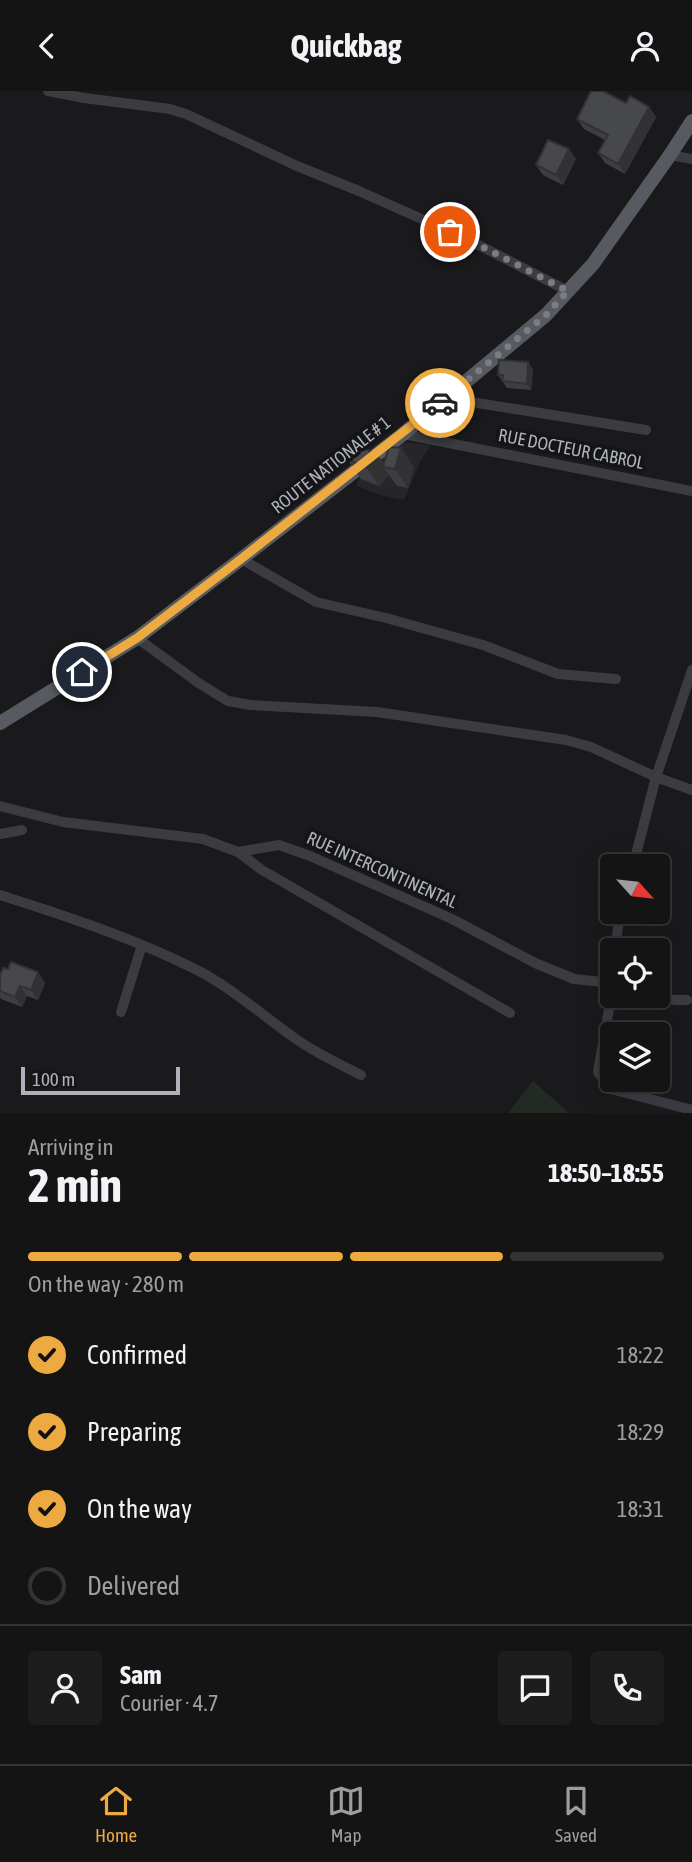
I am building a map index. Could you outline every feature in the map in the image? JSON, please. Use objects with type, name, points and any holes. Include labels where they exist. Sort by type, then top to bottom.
[{"type":"main road","name":"ROUTE NATIONALE # 1","points":[[0,723],[137,638],[403,434],[546,315],[593,264],[692,121]]},
{"type":"street","points":[[48,91],[170,109],[186,114],[297,166],[473,242],[568,291]]},
{"type":"street","points":[[670,155],[692,159]]},
{"type":"street","points":[[446,398],[646,430]]},
{"type":"street","name":"RUE DOCTEUR CABROL","points":[[403,434],[692,491]]},
{"type":"street","points":[[241,559],[316,602],[483,645],[558,674],[616,679]]},
{"type":"street","points":[[137,638],[228,701],[250,705],[377,712],[566,740],[591,747],[656,777],[692,790]]},
{"type":"street","points":[[636,854],[656,777],[692,670]]},
{"type":"street","points":[[0,806],[63,822],[203,839],[238,852],[262,870],[510,1013]]},
{"type":"street","points":[[0,834],[22,830]]},
{"type":"street","name":"RUE INTERCONTINENTAL","points":[[238,852],[279,845],[310,856],[452,919],[535,963],[575,979],[600,984]]},
{"type":"street","points":[[0,895],[142,945],[196,969],[242,997],[298,1041],[361,1075]]},
{"type":"street","points":[[121,1012],[142,945]]},
{"type":"street","points":[[670,999],[687,1000]]},
{"type":"street","points":[[609,1008],[598,1072],[611,1089],[692,1110]]},
{"type":"shaded area","points":[[400,442],[431,445],[420,462],[404,500],[383,496],[357,486],[360,476]]},
{"type":"shaded area","points":[[533,1081],[569,1113],[508,1113]]},
{"type":"building","points":[[591,91],[603,91],[626,103],[630,96],[649,107],[618,164],[598,153],[608,135],[577,119]]},
{"type":"building","points":[[548,140],[569,149],[556,175],[536,165]]},
{"type":"building","points":[[499,360],[528,362],[527,384],[502,381],[503,375],[498,375]]},
{"type":"building","points":[[389,447],[401,448],[395,469],[383,467]]},
{"type":"building","points":[[363,448],[377,454],[366,467],[348,460]]},
{"type":"building","points":[[11,962],[38,972],[31,990],[20,986],[15,997],[0,991],[0,975],[3,968],[8,969]]},
{"type":"way so far","points":[[440,403],[546,315],[568,291],[450,232]]},
{"type":"route","points":[[82,672],[137,638],[440,403]]}]
